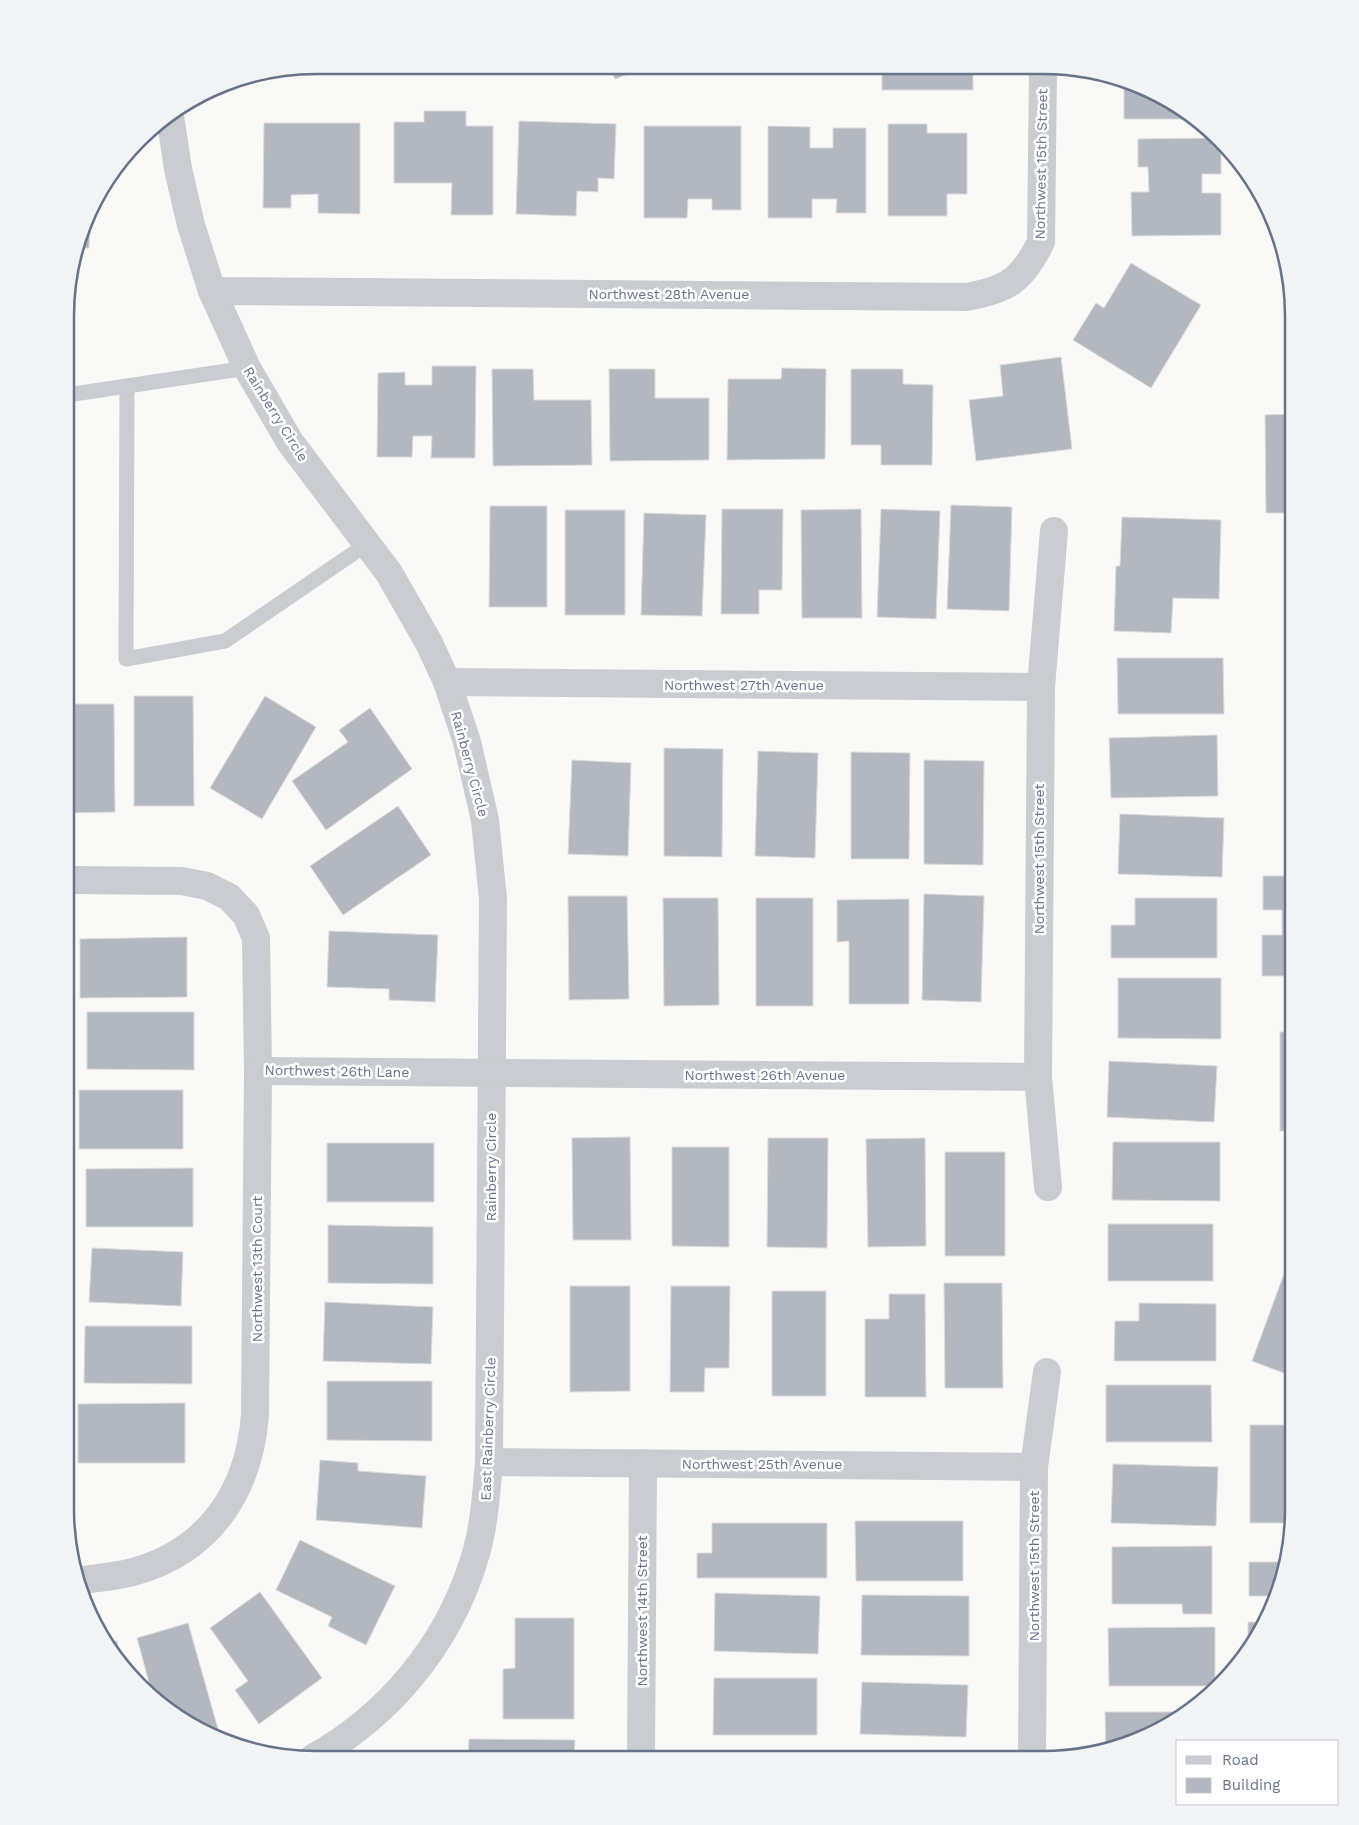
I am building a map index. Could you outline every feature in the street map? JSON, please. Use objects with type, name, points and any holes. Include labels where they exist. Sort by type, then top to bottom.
[{"type":"street","name":"Northwest 15th Street","points":[[1013,282],[1030,264],[1041,242],[1043,74]]},
{"type":"street","name":"Rainberry Circle","points":[[171,123],[178,169],[191,225],[212,291],[246,368],[290,442],[389,573],[429,643],[447,682],[467,742],[485,820],[493,899],[491,1246]]},
{"type":"street","name":"Northwest 28th Avenue","points":[[212,291],[966,297],[990,293],[1013,282]]},
{"type":"street","name":"Northwest 15th Street","points":[[1048,1188],[1038,1077],[1041,687],[1054,531]]},
{"type":"street","name":"Northwest 27th Avenue","points":[[447,682],[1041,687]]},
{"type":"street","name":"Northwest 26th Lane","points":[[74,880],[182,881],[207,886],[229,897],[246,915],[256,938],[258,1071],[492,1073]]},
{"type":"street","name":"Northwest 13th Court","points":[[85,1580],[133,1572],[158,1563],[182,1550],[203,1534],[221,1514],[236,1491],[247,1466],[256,1415],[258,1071]]},
{"type":"street","name":"Northwest 26th Avenue","points":[[492,1073],[1038,1077]]},
{"type":"street","name":"East Rainberry Circle","points":[[325,1751],[377,1713],[396,1695],[427,1656],[449,1619],[473,1563],[485,1512],[489,1462],[491,1246]]},
{"type":"street","name":"Northwest 15th Street","points":[[1032,1751],[1034,1467],[1047,1372]]},
{"type":"street","name":"Northwest 25th Avenue","points":[[489,1462],[1034,1467]]},
{"type":"street","name":"Northwest 14th Street","points":[[641,1751],[643,1464]]},
{"type":"lane","points":[[74,394],[246,368]]},
{"type":"lane","points":[[127,386],[126,659],[225,641],[367,544]]},
{"type":"building","points":[[613,74],[628,74],[615,79]]},
{"type":"building","points":[[882,74],[973,74],[973,90],[882,90]]},
{"type":"building","points":[[1124,88],[1164,106],[1183,119],[1124,119]]},
{"type":"building","points":[[424,111],[466,111],[466,126],[493,126],[493,215],[451,215],[452,183],[394,183],[394,122],[424,122]]},
{"type":"building","points":[[519,121],[616,124],[614,179],[598,178],[598,192],[577,191],[576,216],[516,214]]},
{"type":"building","points":[[264,123],[360,123],[360,214],[318,213],[318,194],[291,195],[291,208],[263,208]]},
{"type":"building","points":[[888,124],[927,124],[927,133],[967,133],[967,194],[947,194],[947,216],[888,216]]},
{"type":"building","points":[[644,126],[741,126],[741,210],[712,210],[712,199],[688,199],[687,218],[644,218]]},
{"type":"building","points":[[768,126],[810,127],[810,148],[833,148],[833,128],[866,128],[866,213],[836,213],[837,199],[812,199],[812,218],[768,218]]},
{"type":"building","points":[[1207,138],[1221,152],[1221,174],[1202,174],[1202,193],[1221,193],[1221,235],[1132,236],[1131,192],[1149,192],[1148,167],[1138,167],[1138,139]]},
{"type":"building","points":[[90,230],[89,248],[84,248]]},
{"type":"building","points":[[1131,263],[1201,305],[1151,388],[1073,340],[1096,303],[1104,308]]},
{"type":"building","points":[[1061,357],[1072,449],[976,461],[969,400],[1003,396],[1000,365]]},
{"type":"building","points":[[432,366],[476,366],[475,458],[431,458],[432,436],[413,436],[412,457],[377,457],[378,373],[405,372],[405,385],[432,385]]},
{"type":"building","points":[[782,368],[826,369],[825,459],[727,460],[728,379],[781,379]]},
{"type":"building","points":[[492,369],[533,369],[534,400],[591,400],[592,465],[493,466]]},
{"type":"building","points":[[609,369],[655,369],[655,398],[709,398],[709,460],[610,461]]},
{"type":"building","points":[[851,369],[903,369],[903,384],[933,385],[932,465],[881,465],[881,445],[851,445]]},
{"type":"building","points":[[1285,414],[1285,513],[1266,513],[1265,415]]},
{"type":"building","points":[[951,505],[1012,507],[1009,611],[947,609]]},
{"type":"building","points":[[490,506],[547,506],[547,607],[489,607]]},
{"type":"building","points":[[722,509],[783,509],[782,590],[759,590],[759,614],[721,614]]},
{"type":"building","points":[[861,509],[862,618],[802,618],[801,510]]},
{"type":"building","points":[[881,509],[940,511],[936,619],[877,617]]},
{"type":"building","points":[[565,510],[625,510],[625,615],[565,615]]},
{"type":"building","points":[[644,513],[706,515],[702,616],[641,615]]},
{"type":"building","points":[[1122,517],[1221,520],[1219,599],[1173,598],[1171,633],[1114,631],[1116,566],[1120,566]]},
{"type":"building","points":[[1117,658],[1223,658],[1224,714],[1118,714]]},
{"type":"building","points":[[134,696],[193,696],[194,806],[134,806]]},
{"type":"building","points":[[265,696],[316,727],[262,819],[210,788]]},
{"type":"building","points":[[74,704],[114,704],[115,812],[74,813]]},
{"type":"building","points":[[370,708],[412,769],[326,830],[292,781],[348,742],[339,730]]},
{"type":"building","points":[[1217,735],[1218,796],[1111,798],[1109,738]]},
{"type":"building","points":[[664,748],[723,749],[722,857],[664,856]]},
{"type":"building","points":[[758,751],[818,753],[815,858],[755,856]]},
{"type":"building","points":[[851,752],[910,753],[909,859],[851,859]]},
{"type":"building","points":[[572,760],[631,763],[628,856],[568,854]]},
{"type":"building","points":[[924,760],[984,761],[983,865],[924,864]]},
{"type":"building","points":[[398,806],[431,855],[343,915],[310,866]]},
{"type":"building","points":[[1120,814],[1224,818],[1222,877],[1118,874]]},
{"type":"building","points":[[1263,876],[1285,876],[1285,976],[1262,976],[1262,935],[1282,935],[1282,910],[1263,910]]},
{"type":"building","points":[[924,894],[984,896],[981,1002],[922,1000]]},
{"type":"building","points":[[568,896],[627,896],[629,999],[569,1000]]},
{"type":"building","points":[[663,898],[718,898],[719,1005],[664,1006]]},
{"type":"building","points":[[756,898],[813,898],[813,1006],[756,1006]]},
{"type":"building","points":[[1135,898],[1217,898],[1217,958],[1111,958],[1111,925],[1135,925]]},
{"type":"building","points":[[909,899],[909,1004],[849,1004],[849,941],[837,942],[837,900]]},
{"type":"building","points":[[329,931],[438,935],[435,1002],[389,1000],[389,989],[327,987]]},
{"type":"building","points":[[187,937],[187,997],[80,998],[80,939]]},
{"type":"building","points":[[1118,978],[1221,978],[1221,1039],[1118,1038]]},
{"type":"building","points":[[87,1012],[194,1012],[194,1070],[87,1069]]},
{"type":"building","points":[[1280,1032],[1285,1032],[1285,1131],[1280,1131]]},
{"type":"building","points":[[1109,1061],[1217,1066],[1214,1122],[1107,1117]]},
{"type":"building","points":[[79,1090],[183,1090],[183,1149],[79,1149]]},
{"type":"building","points":[[630,1137],[631,1240],[573,1240],[572,1138]]},
{"type":"building","points":[[768,1138],[828,1138],[827,1248],[767,1247]]},
{"type":"building","points":[[925,1138],[926,1246],[868,1247],[866,1139]]},
{"type":"building","points":[[1113,1142],[1220,1142],[1220,1201],[1112,1200]]},
{"type":"building","points":[[327,1143],[434,1143],[434,1202],[327,1202]]},
{"type":"building","points":[[672,1147],[729,1147],[729,1247],[672,1246]]},
{"type":"building","points":[[945,1152],[1005,1152],[1005,1256],[945,1256]]},
{"type":"building","points":[[193,1168],[193,1227],[86,1227],[86,1169]]},
{"type":"building","points":[[1108,1224],[1213,1224],[1213,1281],[1108,1281]]},
{"type":"building","points":[[328,1225],[433,1227],[433,1284],[328,1283]]},
{"type":"building","points":[[92,1248],[183,1252],[181,1306],[89,1302]]},
{"type":"building","points":[[1285,1271],[1285,1374],[1252,1361]]},
{"type":"building","points":[[944,1283],[1002,1283],[1003,1388],[945,1388]]},
{"type":"building","points":[[570,1286],[630,1286],[630,1391],[570,1392]]},
{"type":"building","points":[[671,1286],[730,1286],[729,1368],[705,1368],[704,1392],[670,1392]]},
{"type":"building","points":[[772,1291],[826,1291],[826,1396],[772,1396]]},
{"type":"building","points":[[889,1294],[925,1294],[926,1397],[865,1397],[865,1319],[889,1319]]},
{"type":"building","points":[[325,1302],[433,1307],[431,1364],[323,1361]]},
{"type":"building","points":[[1139,1303],[1216,1304],[1216,1361],[1114,1361],[1115,1321],[1139,1321]]},
{"type":"building","points":[[85,1326],[192,1326],[192,1384],[84,1383]]},
{"type":"building","points":[[327,1381],[432,1381],[432,1441],[327,1440]]},
{"type":"building","points":[[1106,1385],[1211,1385],[1212,1442],[1106,1442]]},
{"type":"building","points":[[185,1403],[185,1463],[78,1463],[78,1404]]},
{"type":"building","points":[[1250,1425],[1285,1425],[1285,1523],[1250,1523]]},
{"type":"building","points":[[320,1460],[358,1463],[358,1471],[426,1476],[422,1528],[316,1520]]},
{"type":"building","points":[[1113,1464],[1218,1467],[1216,1526],[1111,1523]]},
{"type":"building","points":[[855,1521],[963,1521],[963,1581],[856,1581]]},
{"type":"building","points":[[712,1523],[827,1523],[827,1578],[697,1578],[697,1553],[712,1553]]},
{"type":"building","points":[[300,1540],[395,1586],[366,1645],[328,1626],[332,1617],[276,1590]]},
{"type":"building","points":[[1212,1546],[1212,1614],[1183,1614],[1182,1604],[1112,1604],[1112,1547]]},
{"type":"building","points":[[1249,1562],[1280,1562],[1268,1599],[1268,1596],[1249,1596]]},
{"type":"building","points":[[260,1592],[322,1678],[259,1724],[235,1690],[248,1681],[210,1628]]},
{"type":"building","points":[[715,1593],[820,1596],[818,1654],[714,1651]]},
{"type":"building","points":[[862,1595],[969,1596],[969,1656],[861,1655]]},
{"type":"building","points":[[515,1618],[574,1618],[574,1719],[503,1719],[503,1669],[515,1668]]},
{"type":"building","points":[[1248,1622],[1257,1622],[1253,1630],[1248,1638]]},
{"type":"building","points":[[188,1623],[218,1729],[195,1719],[181,1710],[150,1685],[137,1638]]},
{"type":"building","points":[[1215,1627],[1215,1679],[1208,1686],[1109,1686],[1108,1628]]},
{"type":"building","points":[[714,1678],[817,1678],[817,1735],[713,1735]]},
{"type":"building","points":[[862,1682],[968,1685],[966,1737],[860,1734]]},
{"type":"building","points":[[1105,1712],[1175,1712],[1136,1733],[1106,1743]]},
{"type":"building","points":[[469,1739],[575,1740],[574,1751],[468,1751]]}]
